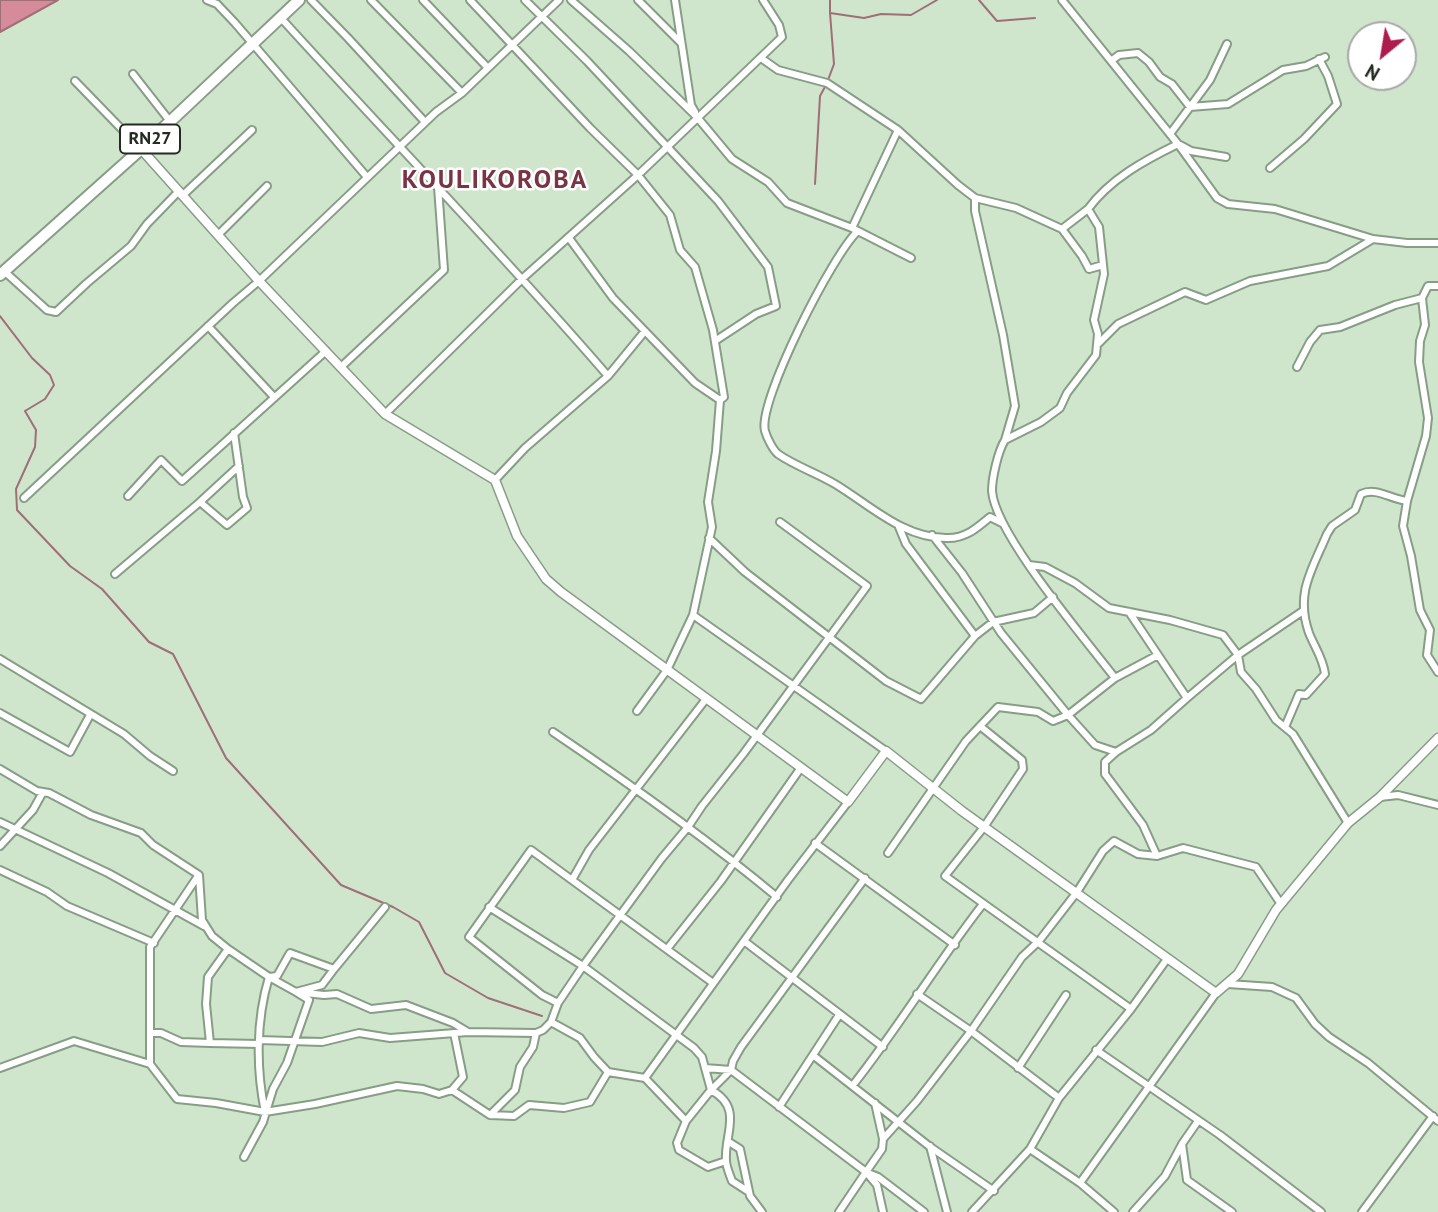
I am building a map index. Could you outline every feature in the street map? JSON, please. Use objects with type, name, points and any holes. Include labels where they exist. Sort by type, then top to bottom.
[{"type":"main road","name":"RN27","points":[[2,273],[141,149],[299,0]]},
{"type":"street","points":[[207,0],[217,4],[253,43],[367,177]]},
{"type":"street","points":[[311,0],[425,122]]},
{"type":"street","points":[[370,0],[462,93]]},
{"type":"street","points":[[423,0],[488,68]]},
{"type":"street","points":[[470,0],[638,175],[670,215],[680,250],[695,267],[715,341],[724,397],[720,400],[708,502],[712,527],[693,614],[667,670],[638,711]]},
{"type":"street","points":[[525,0],[587,61],[718,201],[768,267],[776,306],[755,314],[715,341]]},
{"type":"street","points":[[24,498],[559,0]]},
{"type":"street","points":[[571,0],[697,117],[732,159],[768,182],[787,203],[855,230],[911,258]]},
{"type":"street","points":[[638,0],[682,44]]},
{"type":"street","points":[[675,0],[691,105],[697,117]]},
{"type":"street","points":[[385,414],[523,278],[638,175],[782,37],[779,25],[763,0]]},
{"type":"street","points":[[1062,0],[1178,144],[1217,198],[1228,204],[1275,209],[1373,239],[1438,243]]},
{"type":"street","points":[[280,17],[398,148],[523,278],[608,376]]},
{"type":"street","points":[[1170,134],[1210,80],[1227,44]]},
{"type":"street","points":[[1111,61],[1119,55],[1138,52],[1160,77],[1172,84],[1190,107]]},
{"type":"street","points":[[761,58],[778,70],[827,83],[898,130],[975,198],[1016,208],[1062,229],[1083,256],[1089,269],[1103,265]]},
{"type":"street","points":[[1190,107],[1227,104],[1283,70],[1306,66],[1322,58],[1337,104],[1304,139],[1270,168]]},
{"type":"street","points":[[133,74],[169,120]]},
{"type":"street","points":[[75,81],[385,414],[495,480],[517,536],[546,579],[848,802]]},
{"type":"street","points":[[2,273],[47,310],[56,312],[131,246],[147,224],[252,130]]},
{"type":"street","points":[[898,130],[855,230],[805,315],[766,405],[764,429],[775,452],[835,484],[899,527],[947,538],[970,534],[990,517],[1002,523]]},
{"type":"street","points":[[1178,144],[1191,150],[1226,157]]},
{"type":"street","points":[[1062,229],[1088,209],[1099,194],[1127,173],[1178,144]]},
{"type":"street","points":[[219,234],[267,186]]},
{"type":"street","points":[[341,367],[444,270],[438,187]]},
{"type":"street","points":[[975,198],[975,211],[1003,335],[1015,406],[1005,440],[998,453],[992,491],[1002,523],[1029,565],[1115,678]]},
{"type":"street","points":[[1005,440],[1041,422],[1060,408],[1096,355],[1098,334],[1094,320],[1104,274],[1099,227],[1088,209]]},
{"type":"street","points":[[569,238],[613,298],[695,383],[720,400]]},
{"type":"street","points":[[1097,345],[1118,324],[1185,292],[1206,300],[1250,281],[1328,266],[1373,239]]},
{"type":"street","points":[[1438,286],[1428,286],[1422,298],[1426,325],[1420,341],[1419,362],[1428,418],[1426,436],[1407,501],[1403,526],[1420,610],[1430,630],[1427,655],[1438,672]]},
{"type":"street","points":[[1297,367],[1310,342],[1320,330],[1340,327],[1395,305],[1422,298]]},
{"type":"street","points":[[208,326],[274,397]]},
{"type":"street","points":[[495,480],[525,448],[608,376],[645,331]]},
{"type":"street","points":[[128,496],[161,460],[181,481],[326,351]]},
{"type":"street","points":[[200,502],[227,525],[247,508],[243,498],[234,433]]},
{"type":"street","points":[[115,574],[239,466]]},
{"type":"street","points":[[1285,727],[1299,694],[1306,695],[1325,674],[1303,611],[1305,583],[1327,534],[1332,526],[1354,510],[1361,494],[1369,490],[1407,501]]},
{"type":"street","points":[[150,1033],[161,1033],[181,1042],[210,1043],[296,1040],[323,1042],[359,1033],[390,1038],[468,1032],[536,1033],[543,1030],[551,1022],[558,1003],[583,966],[867,586],[780,523]]},
{"type":"street","points":[[899,527],[906,544],[975,636]]},
{"type":"street","points":[[932,535],[962,573],[993,622],[1068,715],[1095,745],[1116,752]]},
{"type":"street","points":[[709,538],[745,572],[886,681],[921,699],[975,636],[993,622],[1034,612],[1053,597]]},
{"type":"street","points":[[1029,565],[1045,567],[1075,583],[1110,608],[1170,620],[1223,635],[1238,654],[1241,672],[1276,720],[1293,734],[1348,823]]},
{"type":"street","points":[[1157,856],[1143,825],[1105,775],[1105,762],[1151,730],[1238,654],[1303,611]]},
{"type":"street","points":[[1129,612],[1187,698]]},
{"type":"street","points":[[693,614],[795,685],[984,827],[1216,993]]},
{"type":"street","points":[[887,853],[966,741],[998,707],[1038,712],[1053,721],[1068,715],[1115,678],[1158,655]]},
{"type":"street","points":[[0,659],[124,734],[173,771]]},
{"type":"street","points":[[572,880],[589,850],[706,699]]},
{"type":"street","points":[[0,713],[70,752],[90,715]]},
{"type":"street","points":[[980,726],[1022,760],[1023,769],[984,827],[945,876],[1131,1009]]},
{"type":"street","points":[[553,732],[637,789],[777,897]]},
{"type":"street","points":[[1080,1183],[1216,993],[1238,974],[1281,904],[1348,823],[1380,796],[1438,738]]},
{"type":"street","points":[[645,1078],[886,751]]},
{"type":"street","points":[[0,769],[37,791],[49,793],[91,815],[141,833],[153,845],[199,875]]},
{"type":"street","points":[[667,949],[734,862],[800,769]]},
{"type":"street","points":[[0,846],[33,810],[43,792]]},
{"type":"street","points":[[1380,796],[1398,795],[1438,805]]},
{"type":"street","points":[[0,822],[108,873],[208,929]]},
{"type":"street","points":[[883,1139],[901,1121],[971,1031],[1022,957],[1039,941],[1077,892],[1103,851],[1114,841],[1138,854],[1157,856],[1183,848],[1256,867],[1281,904]]},
{"type":"street","points":[[816,843],[955,945]]},
{"type":"street","points":[[558,1003],[542,995],[469,937],[531,850],[713,983]]},
{"type":"street","points":[[0,870],[47,892],[67,906],[154,943]]},
{"type":"street","points":[[150,1064],[150,947],[199,875]]},
{"type":"street","points":[[199,875],[199,909],[208,929],[228,949],[309,1000],[287,1063],[273,1089],[264,1122],[244,1157]]},
{"type":"street","points":[[726,1161],[708,1167],[680,1150],[677,1143],[686,1121],[731,1070],[741,1047],[865,878]]},
{"type":"street","points":[[853,1085],[884,1047],[917,994],[984,904]]},
{"type":"street","points":[[296,992],[322,985],[385,907]]},
{"type":"street","points":[[489,907],[583,966],[694,1048],[702,1057],[711,1090],[720,1095],[732,1117],[726,1161],[732,1181],[749,1192]]},
{"type":"street","points":[[744,941],[884,1047]]},
{"type":"street","points":[[210,1043],[206,1004],[208,977],[228,949]]},
{"type":"street","points":[[269,977],[277,976],[290,953],[334,969]]},
{"type":"street","points":[[972,1212],[1030,1149],[1059,1098],[1131,1009],[1167,959]]},
{"type":"street","points":[[265,1112],[259,1042],[260,1006],[269,977]]},
{"type":"street","points":[[1228,985],[1272,987],[1296,998],[1315,1024],[1329,1037],[1367,1063],[1435,1119],[1362,1212]]},
{"type":"street","points":[[296,992],[337,994],[371,1009],[406,1005],[453,1023],[468,1032]]},
{"type":"street","points":[[917,994],[1059,1098]]},
{"type":"street","points":[[1018,1068],[1066,995]]},
{"type":"street","points":[[779,1107],[839,1015]]},
{"type":"street","points":[[551,1022],[580,1038],[608,1072],[645,1078],[686,1121]]},
{"type":"street","points":[[0,1068],[74,1041],[150,1064],[177,1099],[265,1112],[397,1086],[439,1094],[452,1090],[463,1077],[454,1033]]},
{"type":"street","points":[[490,1115],[515,1090],[520,1067],[533,1046],[536,1033]]},
{"type":"street","points":[[1096,1050],[1150,1086],[1321,1212]]},
{"type":"street","points":[[814,1056],[901,1121],[929,1146],[994,1191]]},
{"type":"street","points":[[705,1068],[731,1070],[866,1172],[877,1185],[883,1212]]},
{"type":"street","points":[[452,1090],[490,1115],[514,1116],[529,1105],[564,1108],[590,1102],[608,1072]]},
{"type":"street","points":[[839,1212],[882,1149],[883,1139],[875,1102]]},
{"type":"street","points":[[1133,1212],[1165,1176],[1198,1121]]},
{"type":"street","points":[[729,1142],[740,1149],[749,1192],[762,1212]]},
{"type":"street","points":[[1182,1144],[1187,1180],[1232,1212]]},
{"type":"street","points":[[929,1146],[947,1212]]},
{"type":"street","points":[[1030,1149],[1080,1183],[1114,1212]]},
{"type":"street","points":[[866,1172],[878,1177],[924,1212]]},
{"type":"shaded area","points":[[0,0],[58,0],[0,32]]},
{"type":"waterway","points":[[830,0],[830,13],[864,18],[881,14],[911,15],[937,0]]},
{"type":"waterway","points":[[979,0],[997,21],[1035,18]]},
{"type":"waterway","points":[[828,80],[834,64],[830,13]]},
{"type":"waterway","points":[[815,184],[820,96],[826,85]]},
{"type":"waterway","points":[[0,316],[32,358],[50,375],[54,385],[45,399],[25,411],[36,430],[35,447],[16,489],[17,510],[70,566],[102,589],[149,642],[173,654],[226,758],[341,885],[393,907],[419,922],[445,973],[488,998],[542,1016]]},
{"type":"district","name":"KOULIKOROBA","points":[[495,181]]}]
